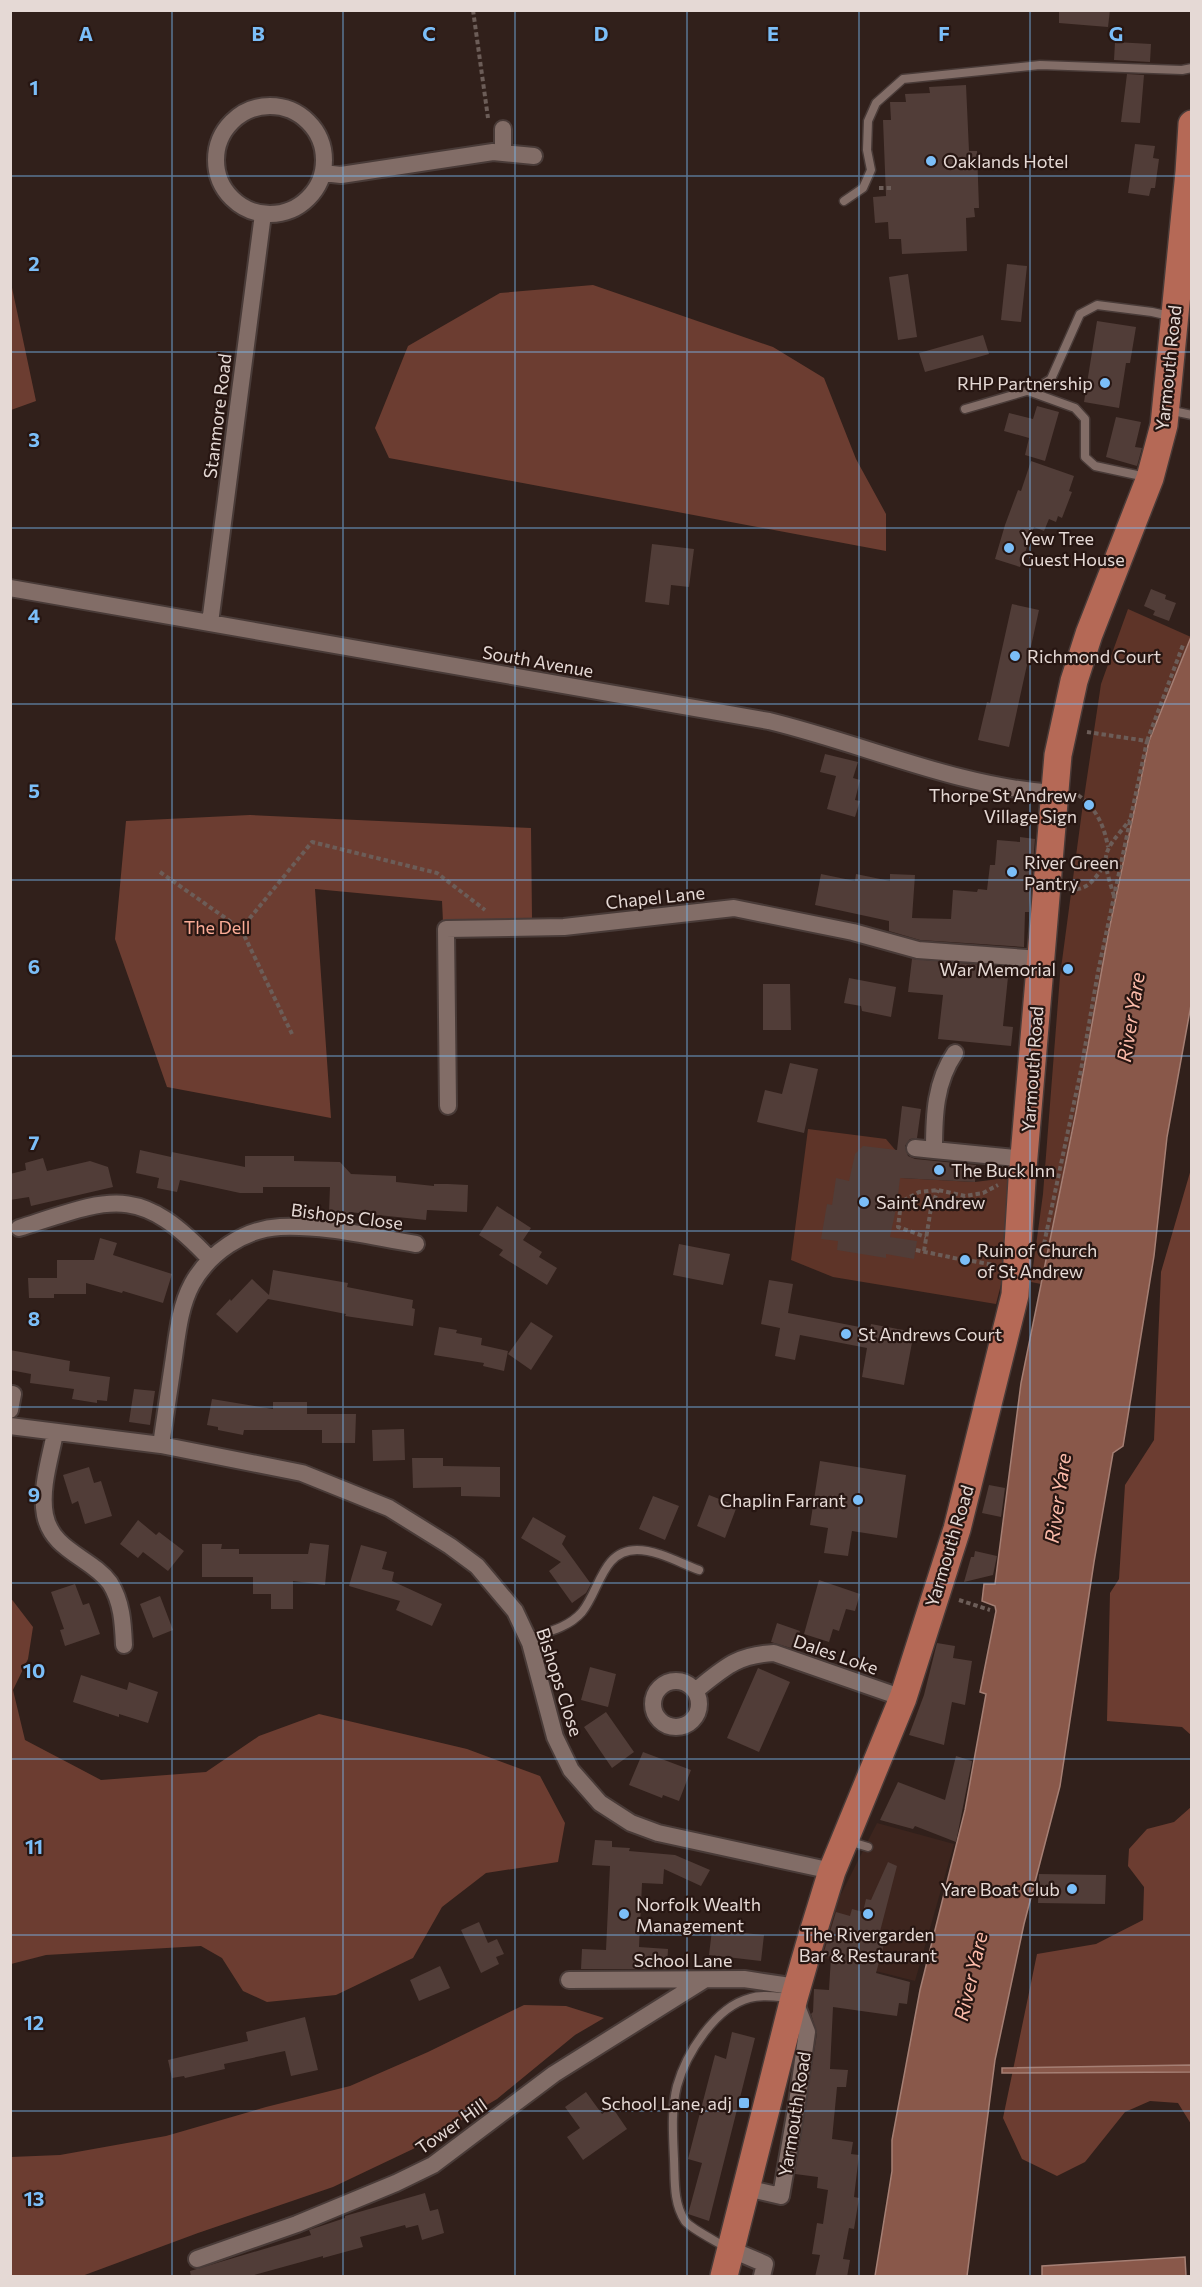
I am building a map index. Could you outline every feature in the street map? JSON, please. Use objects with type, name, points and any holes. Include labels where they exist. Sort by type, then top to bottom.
[{"type":"main road","name":"Yarmouth Road","points":[[724,2277],[796,1993],[832,1871],[856,1843],[957,1529],[1015,1294],[1054,786],[1062,729],[1089,634],[1150,478],[1179,412],[1174,317],[1190,172],[1191,124]]},
{"type":"street","points":[[265,105],[285,107],[304,117],[316,130],[324,151],[323,173],[317,188],[301,205],[282,213],[263,214],[245,208],[230,196],[219,180],[216,158],[220,139],[228,126],[245,111],[265,105]]},
{"type":"street","points":[[498,153],[503,129]]},
{"type":"street","points":[[323,173],[340,175],[498,153],[534,156]]},
{"type":"street","name":"Stanmore Road","points":[[210,623],[263,214]]},
{"type":"street","name":"South Avenue","points":[[10,588],[769,721],[805,730],[870,752],[998,786],[1054,786]]},
{"type":"street","name":"Chapel Lane","points":[[448,1106],[446,929],[564,927],[734,908],[854,932],[918,950],[1041,959]]},
{"type":"street","points":[[934,1150],[934,1122],[939,1088],[946,1066],[955,1053]]},
{"type":"street","points":[[915,1148],[1024,1170]]},
{"type":"street","points":[[19,1228],[101,1203],[128,1203],[155,1211],[186,1233],[210,1259]]},
{"type":"street","name":"Bishops Close","points":[[161,1445],[179,1320],[192,1285],[210,1259],[233,1242],[258,1231],[279,1227],[307,1228],[416,1244]]},
{"type":"street","name":"Bishops Close","points":[[10,1426],[161,1445],[302,1473],[389,1508],[450,1546],[477,1566],[515,1611],[528,1638],[547,1699],[555,1737],[572,1770],[600,1803],[631,1823],[658,1833],[832,1871]]},
{"type":"street","points":[[55,1433],[44,1495],[45,1515],[51,1533],[108,1581],[117,1596],[123,1618],[124,1645]]},
{"type":"street","name":"Dales Loke","points":[[695,1691],[730,1663],[754,1654],[774,1653],[903,1698]]},
{"type":"street","name":"School Lane","points":[[569,1980],[744,1979],[796,1993]]},
{"type":"street","name":"Tower Hill","points":[[197,2259],[297,2224],[433,2165],[554,2074],[704,1980]]},
{"type":"street","name":"Yarmouth Road","points":[[746,2188],[781,2196],[807,2032],[796,1993]]},
{"type":"street","points":[[730,2249],[765,2264],[762,2277]]},
{"type":"lane","points":[[844,201],[863,188],[871,170],[867,150],[868,121],[876,103],[903,79],[1040,65],[1182,70],[1191,68]]},
{"type":"lane","points":[[965,409],[1028,391],[1051,379],[1080,314],[1097,305],[1142,310],[1174,317]]},
{"type":"lane","points":[[1028,391],[1076,408],[1085,419],[1085,457],[1095,466],[1150,478]]},
{"type":"lane","points":[[528,1638],[567,1625],[581,1613],[593,1596],[609,1563],[614,1556],[624,1552],[649,1552],[699,1570]]},
{"type":"lane","points":[[730,2249],[686,2223],[675,2195],[673,2129],[677,2087],[695,2044],[718,2016],[750,1998],[796,1993]]},
{"type":"path","points":[[473,10],[498,153]]},
{"type":"path","points":[[1042,1251],[1147,741],[1183,645]]},
{"type":"path","points":[[1062,729],[1147,741]]},
{"type":"path","points":[[1047,885],[1077,890],[1093,881],[1105,864],[1108,847],[1104,828],[1090,803],[1054,786]]},
{"type":"path","points":[[1108,847],[1130,819]]},
{"type":"path","points":[[241,929],[312,842],[437,873],[497,920],[501,928]]},
{"type":"path","points":[[1105,864],[1114,897]]},
{"type":"path","points":[[160,872],[241,929],[292,1035]]},
{"type":"path","points":[[926,1237],[898,1227],[899,1203],[919,1192],[938,1190],[965,1196],[983,1193],[1014,1180],[1024,1170]]},
{"type":"path","points":[[924,1251],[931,1208],[938,1190]]},
{"type":"path","points":[[916,1250],[959,1259]]},
{"type":"path","points":[[972,1261],[1005,1268]]},
{"type":"shaded area","points":[[1128,609],[1191,637],[1149,741],[1041,1284],[1031,1282],[1043,1194],[1060,976],[1101,684]]},
{"type":"shaded area","points":[[808,1129],[886,1139],[902,1158],[901,1178],[975,1182],[1014,1177],[1007,1261],[996,1304],[833,1277],[791,1260]]},
{"type":"shaded area","points":[[877,1823],[954,1844],[915,1981],[820,1957],[834,1908]]},
{"type":"green space","points":[[11,283],[36,401],[10,410]]},
{"type":"green space","points":[[593,285],[773,347],[824,378],[856,459],[886,514],[886,551],[389,458],[375,428],[408,346],[500,293]]},
{"type":"green space","name":"The Dell","points":[[250,815],[531,828],[532,919],[443,922],[442,901],[315,889],[331,1118],[167,1087],[115,939],[126,821]]},
{"type":"green space","points":[[1191,1169],[1191,1735],[1182,1727],[1107,1721],[1110,1593],[1119,1579],[1125,1485],[1154,1440],[1161,1272]]},
{"type":"green space","points":[[10,1597],[33,1627],[28,1659],[13,1690],[25,1740],[101,1780],[206,1772],[259,1736],[319,1714],[467,1749],[540,1776],[565,1823],[558,1862],[486,1873],[442,1907],[413,1958],[336,1995],[267,2002],[243,1991],[222,1958],[201,1946],[46,1955],[11,1964]]},
{"type":"green space","points":[[1191,1807],[1191,2124],[1178,2103],[1150,2101],[1125,2112],[1085,2162],[1057,2176],[1022,2159],[1003,2118],[1037,1954],[1096,1944],[1143,1920],[1144,1887],[1128,1866],[1129,1849],[1147,1829],[1174,1822]]},
{"type":"green space","points":[[524,2005],[566,2006],[604,2018],[575,2035],[497,2099],[413,2149],[333,2187],[82,2276],[11,2276],[11,2157],[60,2155],[166,2136],[350,2086],[428,2052]]},
{"type":"water","name":"River Yare","points":[[1191,637],[1191,1005],[1167,1137],[1154,1256],[1123,1446],[1113,1453],[1060,1786],[1024,1924],[995,2060],[967,2276],[875,2276],[892,2171],[892,2140],[920,1990],[965,1810],[986,1694],[980,1692],[996,1611],[995,1606],[982,1601],[984,1584],[995,1584],[1021,1383],[1076,1112],[1109,930],[1149,741]]},
{"type":"water","points":[[1191,2065],[1191,2072],[1002,2073],[1002,2068]]},
{"type":"water","points":[[1185,2257],[1186,2276],[1042,2276],[1042,2266]]},
{"type":"building","points":[[1059,10],[1110,10],[1108,27],[1059,23]]},
{"type":"building","points":[[1115,42],[1151,44],[1150,62],[1114,60]]},
{"type":"building","points":[[1127,74],[1144,75],[1140,123],[1121,122]]},
{"type":"building","name":"Oaklands Hotel","points":[[966,85],[969,151],[977,151],[979,208],[974,208],[975,217],[966,218],[967,251],[902,254],[901,239],[889,239],[888,222],[875,223],[873,197],[886,196],[883,120],[891,120],[890,102],[906,102],[905,94],[930,93],[929,87]]},
{"type":"building","points":[[1135,144],[1155,146],[1153,158],[1159,159],[1155,188],[1151,188],[1149,196],[1128,193]]},
{"type":"building","points":[[1007,264],[1027,266],[1021,322],[1001,320]]},
{"type":"building","points":[[908,274],[917,337],[898,340],[889,277]]},
{"type":"building","name":"RHP Partnership","points":[[1097,321],[1136,327],[1130,363],[1126,363],[1119,408],[1084,402]]},
{"type":"building","points":[[983,335],[989,354],[925,372],[919,353]]},
{"type":"building","points":[[1037,406],[1059,412],[1045,461],[1025,455],[1029,438],[1004,431],[1009,413],[1033,419]]},
{"type":"building","points":[[1116,417],[1141,422],[1135,447],[1142,448],[1137,466],[1106,457]]},
{"type":"building","points":[[1031,461],[1074,476],[1069,491],[1072,492],[1062,518],[1058,516],[1056,522],[1049,519],[1044,531],[1034,527],[1020,567],[995,559],[1005,525],[1018,490],[1021,491]]},
{"type":"building","points":[[652,544],[694,549],[689,587],[671,585],[669,605],[645,602]]},
{"type":"building","points":[[1151,589],[1166,595],[1165,599],[1176,603],[1169,621],[1153,615],[1155,611],[1144,606]]},
{"type":"building","name":"Richmond Court","points":[[1012,604],[1039,610],[1009,747],[978,740],[987,702],[990,703]]},
{"type":"building","points":[[825,754],[858,762],[853,778],[860,780],[855,800],[860,801],[855,817],[827,809],[836,776],[820,772]]},
{"type":"building","points":[[1020,837],[1035,839],[1029,912],[1025,912],[1024,947],[920,940],[889,931],[889,921],[815,905],[821,874],[855,881],[856,874],[890,881],[890,874],[915,875],[912,918],[951,919],[953,890],[977,892],[978,889],[987,890],[990,865],[995,865],[997,840],[1020,842]]},
{"type":"building","points":[[912,959],[1009,967],[1003,1026],[1013,1027],[1011,1046],[938,1039],[943,995],[908,992]]},
{"type":"building","points":[[849,978],[896,987],[891,1017],[862,1011],[861,1006],[844,1003]]},
{"type":"building","points":[[763,984],[790,984],[791,1030],[763,1030]]},
{"type":"building","points":[[790,1063],[818,1069],[804,1133],[757,1122],[765,1090],[782,1094]]},
{"type":"building","name":"Saint Andrew","points":[[902,1106],[921,1109],[917,1138],[910,1139],[905,1146],[908,1156],[915,1159],[976,1165],[975,1182],[900,1178],[890,1237],[917,1241],[914,1259],[886,1254],[886,1258],[837,1250],[838,1241],[821,1239],[827,1204],[832,1205],[836,1178],[849,1181],[855,1154],[863,1146],[897,1150]]},
{"type":"building","points":[[140,1150],[171,1157],[172,1152],[245,1167],[245,1156],[294,1156],[294,1161],[340,1162],[351,1174],[396,1176],[396,1182],[434,1186],[434,1184],[468,1185],[467,1212],[427,1210],[426,1220],[329,1212],[330,1187],[263,1187],[263,1193],[240,1193],[180,1180],[177,1192],[157,1188],[159,1178],[136,1173]]},
{"type":"building","points":[[43,1158],[47,1171],[90,1161],[108,1167],[113,1187],[31,1206],[29,1197],[10,1200],[10,1174],[26,1170],[25,1163]]},
{"type":"building","points":[[497,1206],[531,1228],[523,1240],[542,1252],[539,1257],[557,1268],[547,1285],[499,1255],[503,1250],[479,1235]]},
{"type":"building","points":[[100,1238],[117,1243],[113,1255],[172,1274],[163,1303],[86,1283],[86,1294],[54,1294],[54,1298],[29,1298],[28,1278],[57,1278],[57,1260],[94,1260]]},
{"type":"building","points":[[679,1244],[730,1254],[723,1285],[673,1275]]},
{"type":"building","points":[[273,1270],[348,1283],[347,1287],[413,1300],[412,1308],[415,1309],[413,1326],[345,1316],[346,1314],[268,1299],[237,1333],[216,1314],[252,1279],[269,1295]]},
{"type":"building","name":"St Andrews Court","points":[[769,1280],[793,1284],[788,1313],[870,1329],[871,1324],[914,1332],[904,1385],[862,1377],[867,1348],[800,1335],[795,1360],[775,1356],[780,1328],[761,1324]]},
{"type":"building","points":[[531,1322],[553,1336],[531,1370],[508,1354]]},
{"type":"building","points":[[439,1327],[482,1338],[481,1345],[508,1351],[504,1371],[483,1366],[484,1363],[434,1355]]},
{"type":"building","points":[[10,1350],[70,1361],[69,1371],[110,1377],[107,1401],[97,1400],[97,1403],[72,1399],[74,1389],[30,1383],[31,1374],[10,1370]]},
{"type":"building","points":[[134,1389],[155,1391],[150,1425],[129,1422]]},
{"type":"building","points":[[212,1399],[273,1409],[273,1402],[307,1402],[307,1414],[356,1414],[355,1443],[322,1443],[322,1430],[244,1430],[243,1435],[218,1430],[218,1427],[207,1425]]},
{"type":"building","points":[[404,1429],[405,1460],[373,1461],[372,1430]]},
{"type":"building","points":[[412,1458],[443,1458],[443,1466],[500,1467],[500,1497],[461,1496],[461,1487],[413,1488]]},
{"type":"building","name":"Chaplin Farrant","points":[[820,1461],[906,1475],[897,1538],[852,1531],[848,1556],[824,1553],[828,1528],[810,1525]]},
{"type":"building","points":[[89,1467],[94,1483],[101,1481],[112,1516],[85,1524],[78,1501],[72,1504],[63,1475]]},
{"type":"building","points":[[989,1485],[1005,1488],[1001,1517],[982,1513]]},
{"type":"building","points":[[709,1495],[737,1506],[725,1538],[697,1526]]},
{"type":"building","points":[[653,1496],[679,1506],[665,1540],[639,1529]]},
{"type":"building","points":[[533,1517],[566,1536],[562,1544],[591,1584],[586,1593],[572,1603],[549,1571],[561,1562],[521,1538]]},
{"type":"building","points":[[138,1520],[156,1535],[159,1532],[184,1551],[168,1571],[143,1552],[138,1558],[120,1544]]},
{"type":"building","points":[[310,1543],[329,1545],[325,1585],[293,1581],[293,1609],[271,1609],[271,1594],[253,1594],[253,1577],[202,1577],[202,1544],[222,1544],[221,1549],[239,1549],[239,1554],[308,1554]]},
{"type":"building","points":[[361,1545],[387,1552],[382,1569],[394,1572],[392,1581],[442,1604],[432,1626],[396,1610],[400,1601],[349,1586]]},
{"type":"building","points":[[975,1551],[997,1556],[993,1575],[964,1582],[971,1557],[974,1557]]},
{"type":"building","points":[[819,1580],[860,1594],[855,1611],[846,1609],[839,1631],[833,1629],[829,1642],[804,1634]]},
{"type":"building","points":[[75,1584],[83,1605],[89,1603],[100,1634],[65,1646],[60,1630],[64,1629],[51,1592]]},
{"type":"building","points":[[160,1596],[173,1630],[153,1638],[140,1604]]},
{"type":"building","points":[[777,1623],[800,1631],[794,1649],[771,1642]]},
{"type":"building","points":[[937,1643],[955,1646],[953,1658],[972,1661],[965,1705],[952,1702],[944,1745],[909,1735],[924,1695]]},
{"type":"building","points":[[590,1667],[616,1674],[608,1707],[581,1700]]},
{"type":"building","points":[[758,1668],[790,1682],[759,1752],[727,1738]]},
{"type":"building","points":[[81,1675],[127,1690],[129,1682],[158,1692],[148,1723],[119,1714],[119,1717],[73,1702]]},
{"type":"building","points":[[606,1712],[634,1752],[612,1768],[584,1727]]},
{"type":"building","points":[[643,1752],[691,1770],[679,1801],[663,1795],[662,1798],[629,1785]]},
{"type":"building","points":[[956,1756],[972,1761],[956,1842],[915,1826],[913,1829],[880,1820],[898,1782],[945,1800]]},
{"type":"building","points":[[595,1840],[612,1841],[612,1847],[630,1848],[629,1851],[675,1855],[710,1870],[701,1886],[664,1869],[663,1884],[642,1883],[639,1947],[668,1949],[667,1969],[581,1969],[582,1949],[606,1950],[610,1866],[592,1865]]},
{"type":"building","points":[[888,1862],[897,1866],[877,1943],[884,1944],[876,1973],[910,1982],[907,2004],[899,2003],[897,2016],[833,2007],[830,2069],[848,2070],[846,2087],[837,2087],[832,2139],[853,2142],[851,2154],[859,2155],[854,2197],[859,2198],[854,2229],[849,2228],[843,2259],[850,2260],[847,2277],[815,2277],[820,2255],[812,2254],[817,2223],[823,2224],[828,2190],[817,2188],[818,2177],[795,2174],[817,2033],[811,2014],[814,1989],[829,1990],[831,1957],[823,1955],[836,1912],[850,1916],[852,1909],[863,1912],[866,1899],[871,1900]]},
{"type":"building","name":"Yare Boat Club","points":[[1039,1874],[1106,1875],[1105,1904],[1038,1903]]},
{"type":"building","points":[[479,1922],[488,1943],[497,1939],[504,1954],[496,1957],[499,1964],[481,1973],[461,1930]]},
{"type":"building","points":[[712,1930],[764,1935],[761,1961],[709,1955]]},
{"type":"building","points":[[440,1966],[450,1988],[419,2001],[410,1980]]},
{"type":"building","points":[[305,2017],[318,2070],[291,2076],[285,2051],[224,2064],[225,2069],[185,2078],[184,2076],[172,2078],[168,2060],[248,2041],[246,2032]]},
{"type":"building","points":[[732,2032],[755,2038],[709,2221],[688,2214],[702,2163],[688,2159],[715,2055],[726,2059]]},
{"type":"building","points":[[586,2092],[602,2114],[612,2107],[627,2129],[583,2160],[567,2137],[580,2128],[565,2107]]},
{"type":"building","points":[[425,2193],[430,2211],[438,2209],[444,2233],[422,2240],[418,2225],[406,2228],[405,2225],[360,2237],[363,2247],[247,2277],[191,2277],[190,2271],[311,2235],[309,2230],[345,2218],[345,2216]]},
{"type":"place","name":"Oaklands Hotel","points":[[931,161]]},
{"type":"place","name":"RHP Partnership","points":[[1105,383]]},
{"type":"place","name":"Yew Tree Guest House","points":[[1009,548]]},
{"type":"place","name":"Richmond Court","points":[[1015,656]]},
{"type":"place","name":"Thorpe St Andrew Village Sign","points":[[1089,805]]},
{"type":"place","name":"River Green Pantry","points":[[1012,872]]},
{"type":"place","name":"War Memorial","points":[[1068,969]]},
{"type":"place","name":"The Buck Inn","points":[[939,1170]]},
{"type":"place","name":"Saint Andrew","points":[[864,1202]]},
{"type":"place","name":"Ruin of Church of St Andrew","points":[[965,1260]]},
{"type":"place","name":"St Andrews Court","points":[[846,1334]]},
{"type":"place","name":"Chaplin Farrant","points":[[858,1500]]},
{"type":"place","name":"Yare Boat Club","points":[[1072,1889]]},
{"type":"place","name":"Norfolk Wealth Management","points":[[624,1914]]},
{"type":"place","name":"The Rivergarden Bar & Restaurant","points":[[868,1914]]},
{"type":"place","name":"School Lane, adj","points":[[744,2103]]}]
